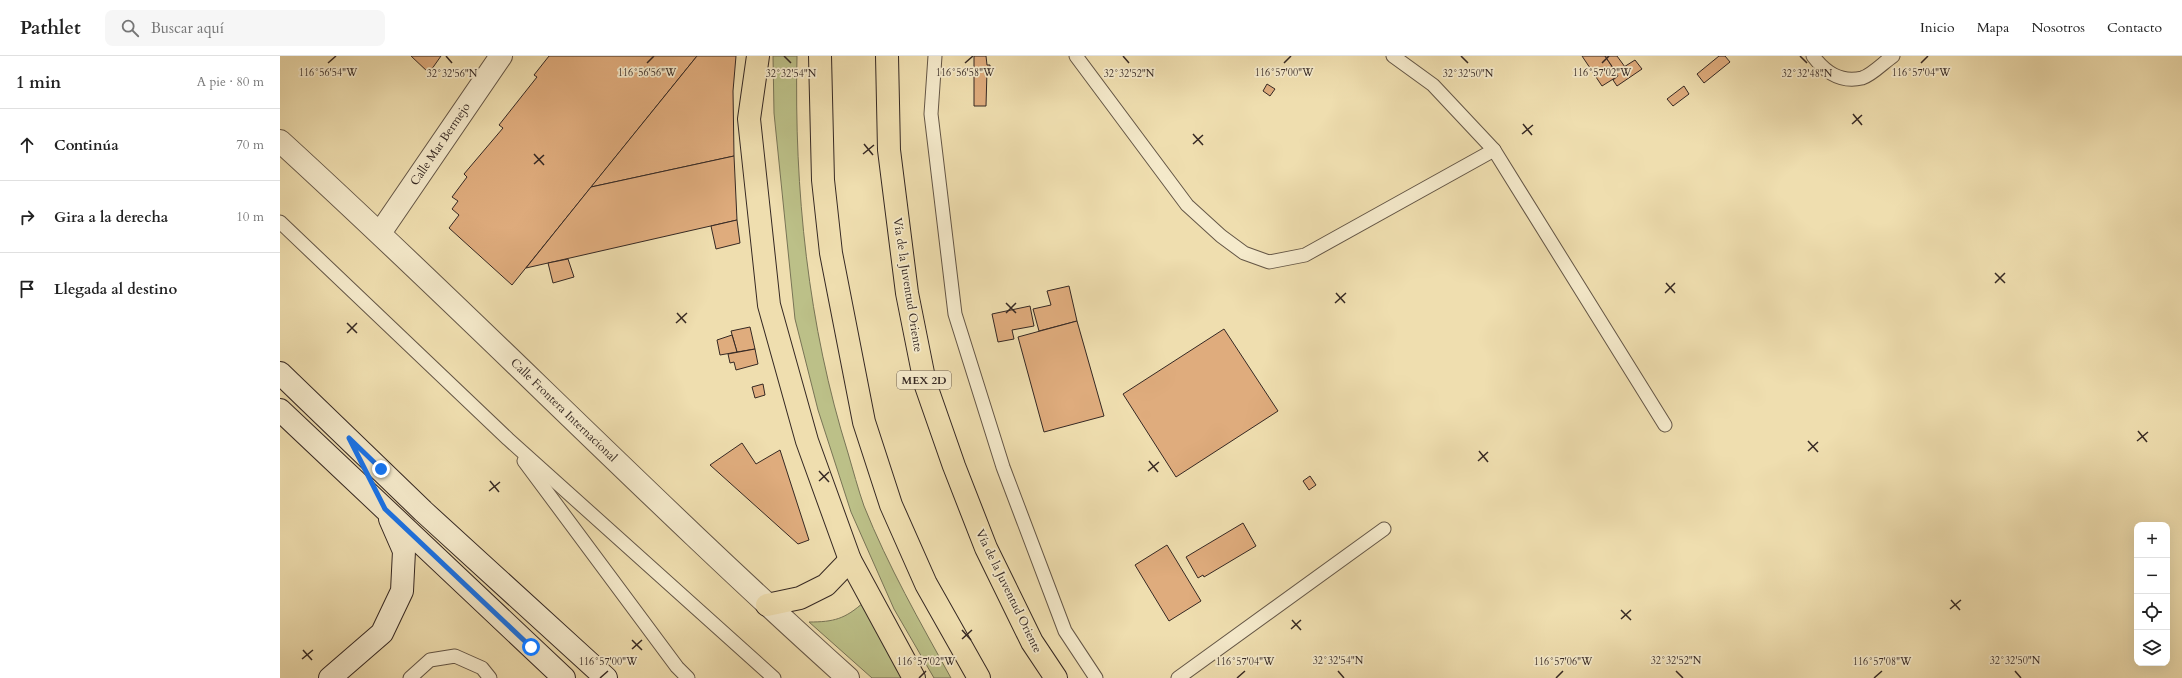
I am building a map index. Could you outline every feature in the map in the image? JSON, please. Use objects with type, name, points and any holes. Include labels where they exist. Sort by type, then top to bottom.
[{"type":"highway","points":[[758,56],[750,119],[769,305],[807,441],[850,560],[914,678]]},
{"type":"highway","points":[[820,56],[823,180],[831,253],[864,422],[891,505],[926,584],[978,678]]},
{"type":"highway","name":"Vía de la Juventud Oriente","points":[[887,56],[889,150],[907,293],[925,383],[986,548],[1032,642],[1056,678]]},
{"type":"highway","points":[[767,605],[800,598],[826,585],[850,560]]},
{"type":"street","name":"Calle Mar Bermejo","points":[[380,233],[501,56]]},
{"type":"street","name":"Calle Frontera Internacional","points":[[280,141],[380,233],[767,605],[848,678]]},
{"type":"street","points":[[280,374],[349,438],[423,511],[606,678]]},
{"type":"street","points":[[280,410],[564,678]]},
{"type":"street","points":[[330,678],[382,633],[402,591],[404,551],[385,509],[349,438]]},
{"type":"lane","points":[[935,56],[931,114],[956,314],[1003,467],[1065,631],[1096,678]]},
{"type":"lane","points":[[1076,56],[1187,205],[1221,236],[1244,253],[1270,262],[1305,255],[1494,150]]},
{"type":"lane","points":[[1393,56],[1434,85],[1494,150],[1665,425]]},
{"type":"lane","points":[[1813,56],[1823,70],[1844,79],[1862,78],[1893,56]]},
{"type":"lane","points":[[280,222],[508,439],[774,678]]},
{"type":"lane","points":[[508,439],[677,666],[688,678]]},
{"type":"lane","points":[[1178,678],[1384,529]]},
{"type":"lane","points":[[410,678],[430,660],[455,656],[482,668],[490,678]]},
{"type":"green space","points":[[773,56],[797,56],[798,156],[806,257],[813,307],[834,405],[864,506],[873,528],[905,594],[951,678],[934,678],[894,609],[851,512],[818,410],[795,319],[774,113]]},
{"type":"green space","points":[[864,602],[904,678],[872,678],[809,622],[832,620],[845,616]]},
{"type":"building","points":[[411,56],[441,56],[429,73]]},
{"type":"building","points":[[549,56],[697,56],[512,285],[449,228],[459,215],[452,209],[458,201],[452,197],[467,177],[464,174],[503,128],[499,125],[537,77],[534,75]]},
{"type":"building","points":[[697,56],[736,56],[733,91],[734,156],[591,187]]},
{"type":"building","points":[[974,56],[986,56],[987,65],[990,65],[990,70],[987,70],[986,106],[974,106]]},
{"type":"building","points":[[1582,56],[1605,56],[1618,76],[1602,86]]},
{"type":"building","points":[[1605,56],[1617,56],[1625,67],[1616,72]]},
{"type":"building","points":[[1719,56],[1725,56],[1730,62],[1704,83],[1697,74]]},
{"type":"building","points":[[1635,60],[1642,69],[1617,86],[1613,80],[1618,76],[1616,72]]},
{"type":"building","points":[[1267,84],[1275,89],[1270,96],[1263,91]]},
{"type":"building","points":[[1684,86],[1689,94],[1673,106],[1667,99]]},
{"type":"building","points":[[734,156],[737,220],[526,268],[591,187]]},
{"type":"building","points":[[737,220],[740,243],[716,249],[711,226]]},
{"type":"building","points":[[568,259],[574,277],[553,283],[548,263]]},
{"type":"building","points":[[1069,286],[1077,321],[1039,331],[1033,309],[1051,305],[1047,291]]},
{"type":"building","points":[[1030,306],[1034,326],[1012,330],[1014,339],[998,342],[992,314]]},
{"type":"building","points":[[1077,321],[1104,416],[1044,432],[1018,337]]},
{"type":"building","points":[[750,327],[755,349],[737,352],[731,331]]},
{"type":"building","points":[[1224,329],[1278,411],[1176,477],[1123,394]]},
{"type":"building","points":[[732,335],[737,352],[720,355],[717,340]]},
{"type":"building","points":[[755,349],[758,364],[736,370],[734,362],[730,363],[728,354]]},
{"type":"building","points":[[763,384],[765,395],[755,398],[752,387]]},
{"type":"building","points":[[742,443],[756,464],[780,450],[809,540],[798,544],[710,465]]},
{"type":"building","points":[[1310,476],[1316,485],[1309,490],[1303,481]]},
{"type":"building","points":[[1243,523],[1256,546],[1204,577],[1203,575],[1198,578],[1186,557]]},
{"type":"building","points":[[1167,545],[1201,601],[1169,621],[1135,565]]},
{"type":"route","points":[[381,469],[349,438],[385,509],[531,647]]}]
